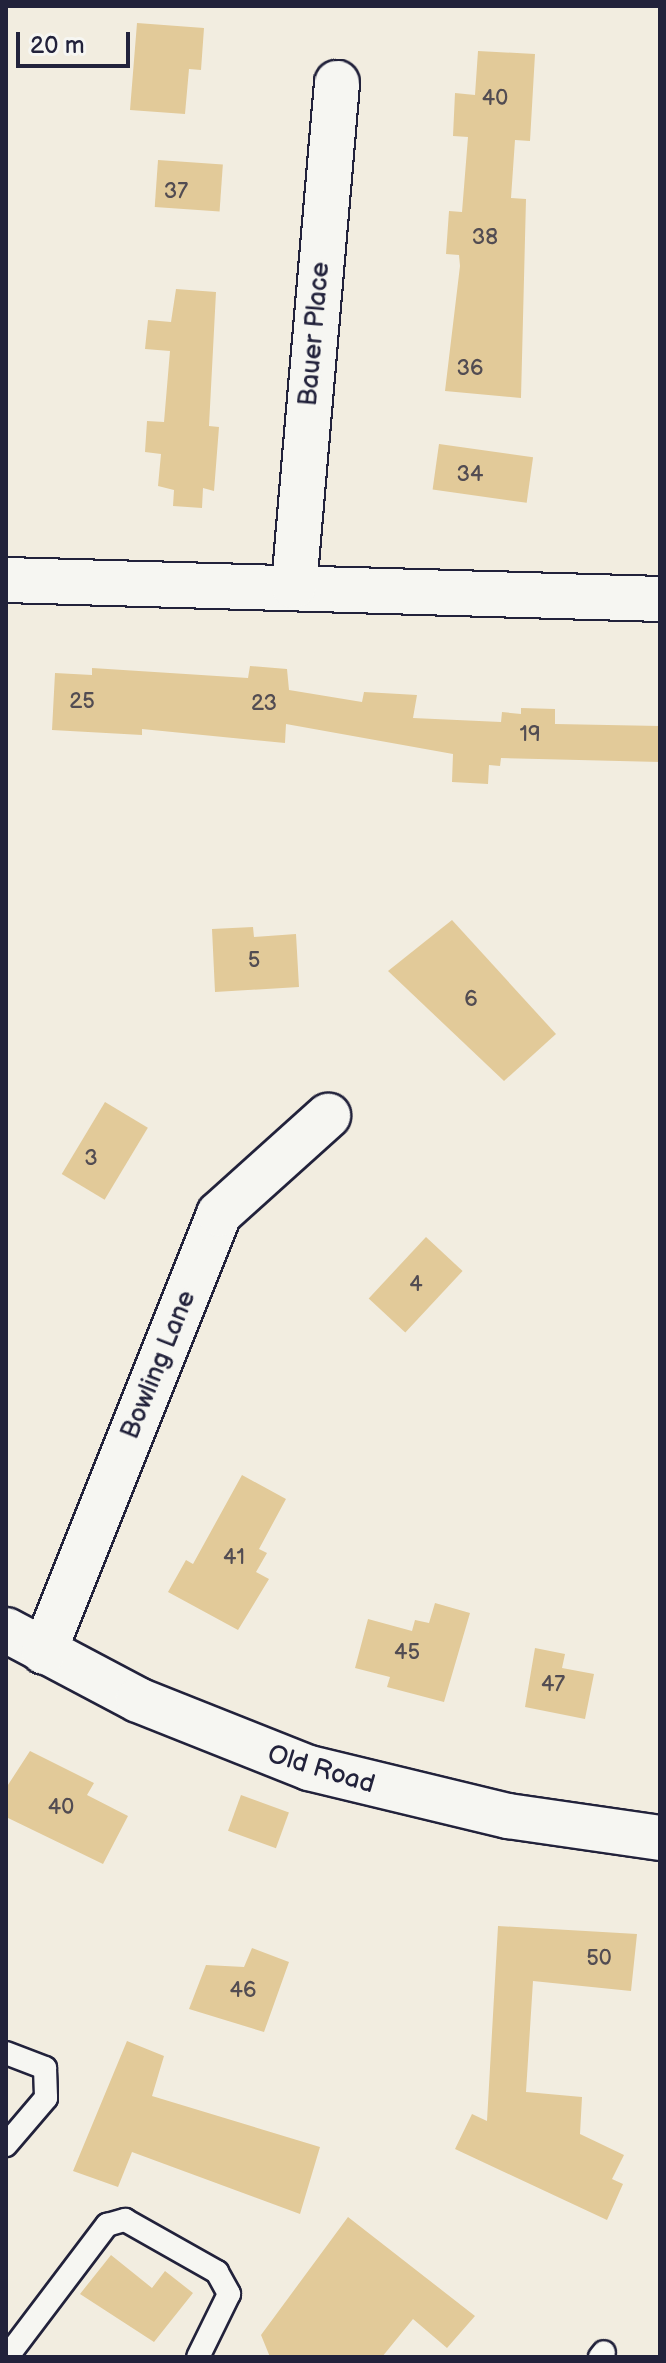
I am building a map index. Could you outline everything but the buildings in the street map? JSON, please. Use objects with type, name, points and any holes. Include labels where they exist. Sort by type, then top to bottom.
[{"type":"street","name":"Bauer Place","points":[[294,586],[337,83]]},
{"type":"street","points":[[6,580],[660,599]]},
{"type":"street","name":"Bowling Lane","points":[[44,1652],[219,1214],[328,1116]]},
{"type":"street","name":"Old Road","points":[[6,1630],[138,1700],[309,1768],[508,1816],[660,1838]]},
{"type":"lane","points":[[6,2053],[45,2068],[46,2098],[6,2145]]},
{"type":"lane","points":[[7,2357],[107,2225],[125,2220],[217,2272],[229,2294],[198,2357]]}]
